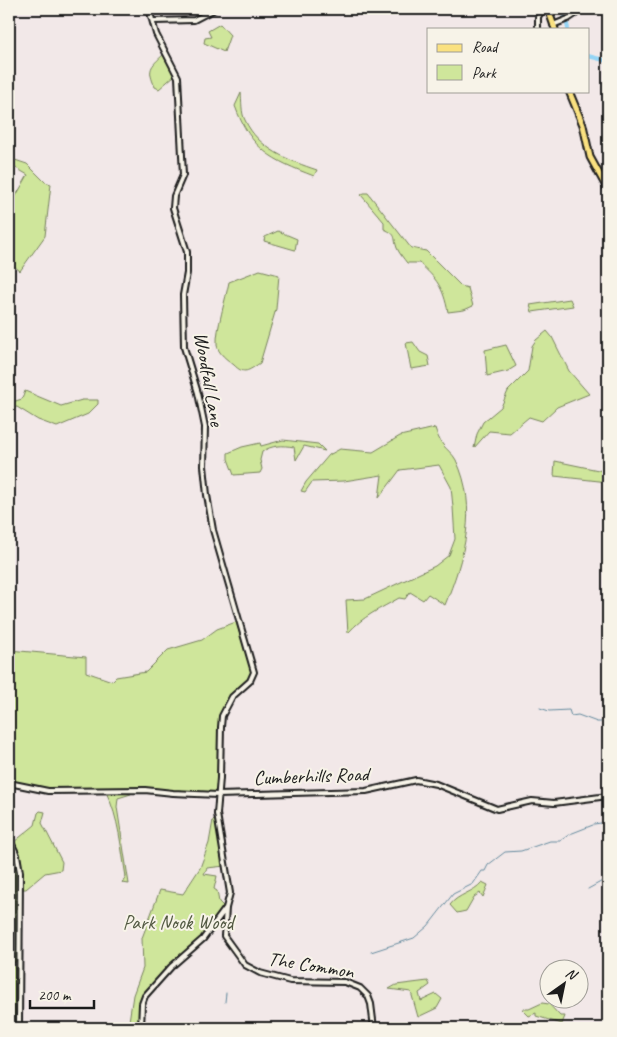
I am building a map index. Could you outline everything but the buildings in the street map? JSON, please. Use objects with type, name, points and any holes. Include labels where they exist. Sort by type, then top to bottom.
[{"type":"main road","points":[[548,9],[554,27]]},
{"type":"main road","points":[[569,92],[582,125],[590,157],[608,190]]},
{"type":"street","points":[[149,9],[154,21],[187,21],[215,9]]},
{"type":"street","points":[[538,28],[538,17],[543,9]]},
{"type":"street","points":[[554,27],[583,9]]},
{"type":"street","name":"Woodfall Lane","points":[[154,21],[156,34],[178,77],[183,176],[173,203],[177,222],[188,252],[183,301],[184,347],[198,393],[205,427],[204,466],[213,530],[254,672],[250,681],[234,694],[222,716],[218,794]]},
{"type":"street","name":"Cumberhills Road","points":[[9,783],[48,791],[145,790],[218,794],[366,791],[416,780],[436,784],[497,809],[532,802],[554,804],[608,796]]},
{"type":"street","name":"The Common","points":[[218,794],[217,814],[230,893],[226,908],[224,931],[226,940],[248,967],[290,981],[337,982],[356,986],[368,996],[374,1028]]},
{"type":"street","points":[[9,838],[19,861],[21,880],[19,1028]]},
{"type":"street","points":[[141,1028],[142,1004],[145,996],[171,967],[204,939],[226,908]]},
{"type":"green space","points":[[220,24],[230,35],[224,52],[204,43],[205,38],[211,37],[208,31]]},
{"type":"green space","points":[[164,54],[175,75],[159,89],[155,87],[151,76],[151,69]]},
{"type":"green space","points":[[241,93],[244,117],[258,139],[286,158],[317,170],[314,176],[275,158],[256,143],[241,121],[235,106]]},
{"type":"green space","points":[[9,158],[27,164],[45,182],[51,184],[45,236],[20,271],[9,262],[9,208],[28,175],[9,164]]},
{"type":"green space","points":[[368,193],[411,248],[426,251],[461,286],[468,288],[473,306],[464,310],[448,312],[444,296],[435,279],[419,263],[407,263],[398,250],[393,235],[384,229],[384,222],[361,195]]},
{"type":"green space","points":[[278,231],[297,239],[295,250],[264,241],[265,237]]},
{"type":"green space","points":[[260,270],[279,275],[276,309],[260,363],[249,370],[243,371],[223,356],[217,347],[218,331],[229,282]]},
{"type":"green space","points":[[570,299],[573,306],[532,312],[530,305]]},
{"type":"green space","points":[[547,331],[569,371],[589,394],[557,407],[542,421],[529,417],[510,433],[489,431],[474,448],[477,434],[483,422],[501,407],[508,391],[528,371],[532,346]]},
{"type":"green space","points":[[413,342],[420,352],[428,356],[430,366],[411,369],[406,343]]},
{"type":"green space","points":[[506,345],[516,366],[508,371],[487,376],[485,350]]},
{"type":"green space","points":[[25,391],[61,406],[82,400],[98,400],[98,404],[88,414],[57,427],[38,420],[17,407],[9,408],[9,403],[22,399]]},
{"type":"green space","points":[[435,428],[438,437],[456,460],[467,496],[468,515],[463,551],[445,605],[428,594],[423,600],[410,592],[405,599],[399,598],[378,609],[348,633],[346,600],[365,599],[435,566],[449,555],[455,539],[451,487],[439,465],[400,470],[379,498],[382,475],[344,481],[312,482],[305,492],[301,491],[306,482],[329,455],[340,449],[373,452],[400,436]]},
{"type":"green space","points":[[283,440],[318,444],[325,451],[304,446],[296,460],[294,447],[273,447],[262,452],[260,460],[262,469],[260,473],[234,475],[228,459],[228,453],[242,447],[260,443],[261,446]]},
{"type":"green space","points":[[555,461],[608,472],[608,482],[554,476]]},
{"type":"green space","points":[[236,622],[252,673],[250,678],[233,693],[221,715],[217,793],[40,790],[9,782],[9,650],[86,657],[86,672],[112,681],[116,677],[146,672],[168,650],[202,640],[217,629]]},
{"type":"green space","points":[[106,792],[130,792],[131,794],[118,798],[117,807],[129,884],[122,883],[126,877],[119,833],[114,812]]},
{"type":"green space","points":[[40,811],[45,812],[42,823],[62,862],[61,870],[45,873],[26,889],[23,889],[21,859],[14,842],[35,825]]},
{"type":"green space","name":"Park Nook Wood","points":[[216,817],[225,866],[207,868],[204,874],[217,876],[214,889],[217,891],[219,902],[224,907],[211,930],[141,997],[140,1028],[128,1028],[133,995],[143,968],[142,938],[160,890],[183,894],[200,868],[209,843],[213,820]]},
{"type":"green space","points":[[9,840],[14,854],[18,883],[18,958],[13,964],[18,974],[17,1028],[9,1028]]},
{"type":"green space","points":[[482,882],[488,885],[483,897],[480,893],[474,897],[466,911],[457,913],[450,905],[453,901]]},
{"type":"green space","points":[[428,981],[430,985],[419,993],[421,1001],[436,994],[442,999],[437,1008],[418,1017],[411,992],[389,989],[396,985]]},
{"type":"green space","points":[[540,1004],[540,1010],[554,1010],[560,1016],[565,1016],[562,1024],[536,1016],[536,1013],[529,1016],[522,1009],[529,1009]]},
{"type":"waterway","points":[[564,9],[568,28]]},
{"type":"waterway","points":[[590,56],[608,61]]},
{"type":"waterway","points":[[540,708],[549,711],[569,710],[571,716],[578,715],[597,722],[608,722]]},
{"type":"waterway","points":[[594,824],[608,822]]},
{"type":"waterway","points":[[371,952],[414,938],[428,926],[453,894],[473,884],[482,871],[485,871],[488,865],[505,852],[521,851],[550,841],[560,841],[570,834],[593,825]]},
{"type":"waterway","points":[[588,889],[608,878]]},
{"type":"waterway","points":[[225,1002],[226,993]]}]
